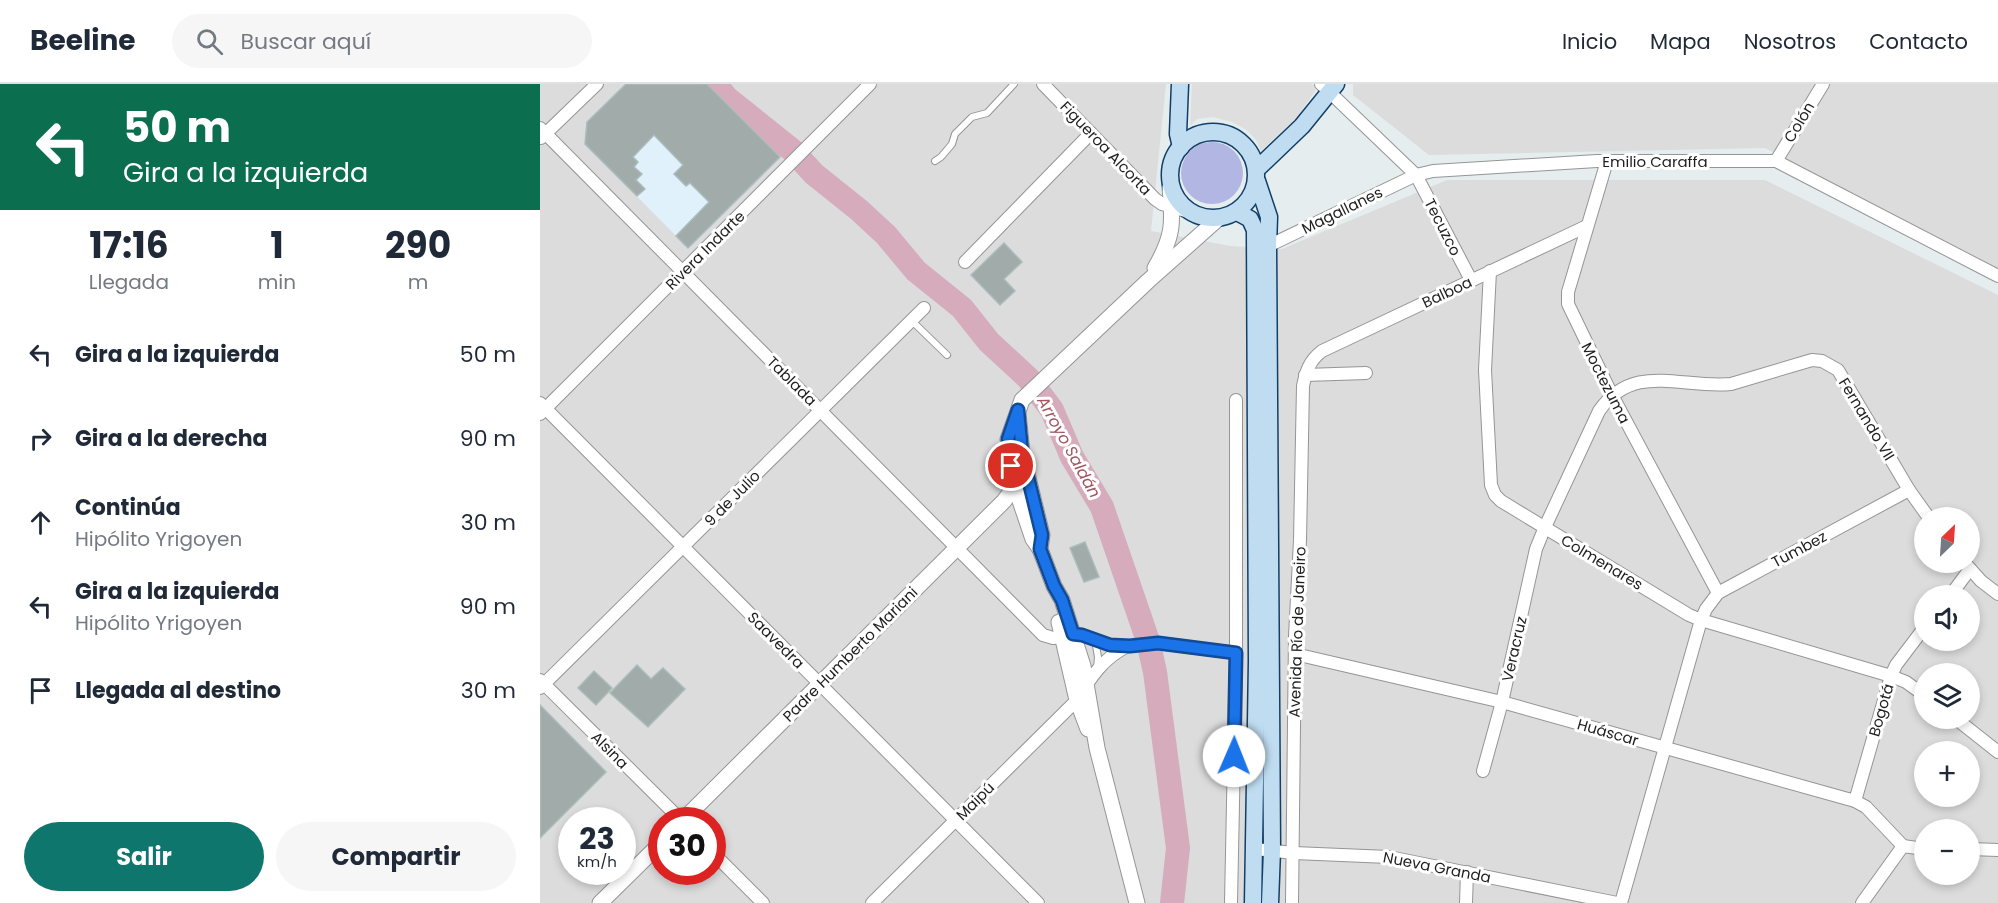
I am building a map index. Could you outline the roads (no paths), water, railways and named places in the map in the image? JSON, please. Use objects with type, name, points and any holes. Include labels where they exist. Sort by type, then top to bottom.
[{"type":"main road","points":[[1180,84],[1178,134],[1180,147]]},
{"type":"main road","points":[[1253,903],[1263,850],[1269,217],[1257,175],[1249,150],[1242,142],[1219,132],[1205,133],[1191,138],[1180,147],[1172,165],[1170,187],[1177,202],[1192,213],[1205,218],[1219,219],[1237,212],[1247,204],[1254,193],[1257,175],[1302,126],[1329,87]]},
{"type":"main road","points":[[1237,212],[1250,219],[1255,230],[1257,661],[1263,850],[1270,903]]},
{"type":"street","points":[[542,134],[597,84]]},
{"type":"street","name":"Rivera Indarte","points":[[542,409],[683,272],[870,84]]},
{"type":"street","name":"Figueroa Alcorta","points":[[1043,84],[1155,199],[1192,213]]},
{"type":"street","name":"Colón","points":[[1776,161],[1822,84]]},
{"type":"street","points":[[1329,87],[1416,175]]},
{"type":"street","points":[[965,262],[1091,133]]},
{"type":"street","name":"Tablada","points":[[542,134],[821,409],[1043,635],[1053,638],[1068,635]]},
{"type":"street","name":"Emilio Caraffa","points":[[1416,175],[1446,169],[1607,161],[1776,161],[1998,276]]},
{"type":"street","name":"Moctezuma","points":[[1607,161],[1568,292],[1568,304],[1612,396],[1718,593]]},
{"type":"street","name":"Magallanes","points":[[1268,246],[1416,175]]},
{"type":"street","name":"Tecuzco","points":[[1416,175],[1471,280]]},
{"type":"street","points":[[1148,281],[1167,245],[1171,232],[1170,187]]},
{"type":"street","points":[[1097,748],[1091,678],[1053,602],[1054,586],[1040,549],[1033,539],[1015,486],[1008,439],[1020,405],[1047,376],[1148,281],[1219,219]]},
{"type":"street","name":"Balboa","points":[[1311,362],[1322,351],[1587,226]]},
{"type":"street","name":"Colmenares","points":[[1490,271],[1485,370],[1492,489],[1501,501],[1689,615],[1891,676],[1914,688]]},
{"type":"street","name":"9 de Julio","points":[[541,684],[924,308]]},
{"type":"street","name":"Fernando VII","points":[[1545,526],[1599,411],[1622,388],[1645,380],[1717,386],[1731,384],[1812,360],[1822,361],[1838,370],[1921,507]]},
{"type":"street","name":"Avenida Río de Janeiro","points":[[1293,903],[1295,654],[1303,386],[1311,362]]},
{"type":"street","points":[[1305,375],[1366,373]]},
{"type":"street","points":[[1231,903],[1236,653],[1236,400]]},
{"type":"street","points":[[1020,405],[1022,453],[1042,535],[1040,549]]},
{"type":"street","name":"Saavedra","points":[[542,409],[683,546],[1038,903]]},
{"type":"street","name":"Padre Humberto Mariani","points":[[695,807],[1004,501],[1015,486]]},
{"type":"street","name":"Tumbez","points":[[1701,620],[1718,593],[1909,490]]},
{"type":"street","name":"Veracruz","points":[[1483,771],[1502,702],[1536,549],[1545,526]]},
{"type":"street","points":[[1974,573],[1998,594]]},
{"type":"street","points":[[1619,903],[1701,620]]},
{"type":"street","points":[[1068,635],[1094,639],[1110,645],[1130,646],[1158,643],[1236,653]]},
{"type":"street","points":[[1068,635],[1071,670],[1077,700],[1097,748],[1137,903]]},
{"type":"street","name":"Bogotá","points":[[1855,801],[1891,676],[1896,665],[1914,641]]},
{"type":"street","name":"Maipú","points":[[873,903],[1077,700],[1091,678],[1114,653],[1130,646]]},
{"type":"street","name":"Huáscar","points":[[1295,654],[1502,702],[1855,801],[1866,807],[1903,846]]},
{"type":"street","points":[[1071,670],[1091,678]]},
{"type":"street","name":"Alsina","points":[[541,684],[669,807]]},
{"type":"street","points":[[1969,729],[1998,752]]},
{"type":"street","points":[[1862,903],[1903,846],[1914,848]]},
{"type":"street","points":[[1980,849],[1998,850]]},
{"type":"street","name":"Nueva Granda","points":[[1263,850],[1389,857],[1619,903]]},
{"type":"street","points":[[600,903],[648,856]]},
{"type":"street","points":[[726,866],[763,903]]},
{"type":"street","points":[[1466,903],[1467,872]]},
{"type":"lane","points":[[935,161],[952,144],[955,134],[972,117],[987,113],[1014,84]]},
{"type":"lane","points":[[912,320],[947,355]]},
{"type":"lane","points":[[1091,678],[1098,657],[1094,639]]},
{"type":"waterway","name":"Arroyo Saldán","points":[[715,84],[727,98],[792,150],[814,174],[886,235],[916,271],[962,308],[989,342],[1028,378],[1052,410],[1072,457],[1102,507],[1148,641],[1155,672],[1178,848],[1172,903]]}]
